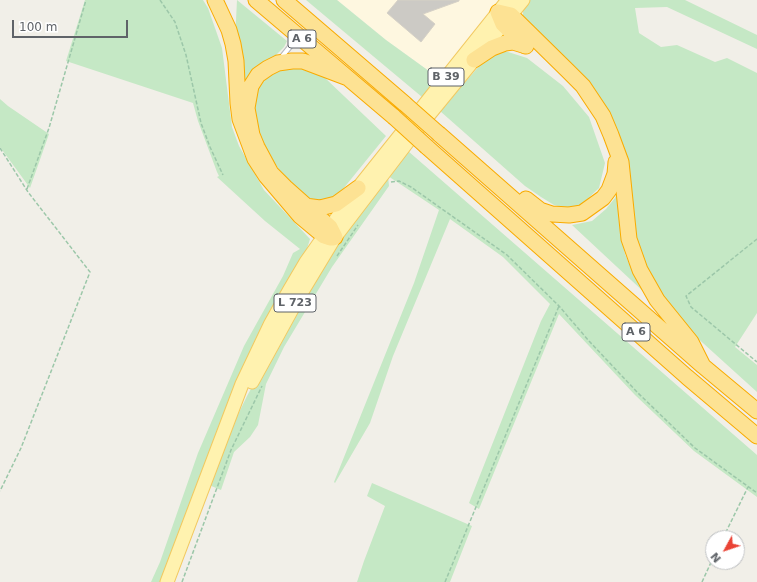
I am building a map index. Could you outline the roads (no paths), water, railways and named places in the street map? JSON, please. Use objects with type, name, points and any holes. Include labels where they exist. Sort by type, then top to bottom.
[{"type":"highway","points":[[214,0],[229,30],[233,44],[236,61],[240,119],[255,159],[266,176],[300,216],[329,233]]},
{"type":"highway","name":"A 6","points":[[256,0],[394,117],[687,377],[757,436]]},
{"type":"highway","name":"A 6","points":[[284,0],[405,104],[703,366],[757,411]]},
{"type":"highway","points":[[504,17],[525,46]]},
{"type":"highway","points":[[504,17],[568,71],[583,86],[603,116],[621,162],[629,239],[638,264],[657,300],[690,342],[703,366]]},
{"type":"highway","points":[[474,60],[492,48],[505,43],[513,42],[525,46],[568,71]]},
{"type":"highway","points":[[329,233],[272,173],[257,147],[248,117],[247,108],[251,86],[258,76],[268,68],[278,63],[304,61],[348,78]]},
{"type":"highway","points":[[481,171],[529,201],[540,210],[552,214],[569,215],[582,213],[603,198],[609,190],[615,174],[616,149]]},
{"type":"highway","points":[[305,206],[320,208],[336,204],[358,188]]},
{"type":"main road","name":"B 39","points":[[352,224],[419,127],[474,60],[504,17],[508,0]]},
{"type":"main road","name":"B 39","points":[[358,188],[504,17],[523,0]]},
{"type":"main road","name":"L 723","points":[[167,582],[242,384],[270,325],[299,273],[329,233],[358,188]]},
{"type":"main road","name":"L 723","points":[[329,233],[352,224]]},
{"type":"lane","points":[[278,63],[299,36]]}]
